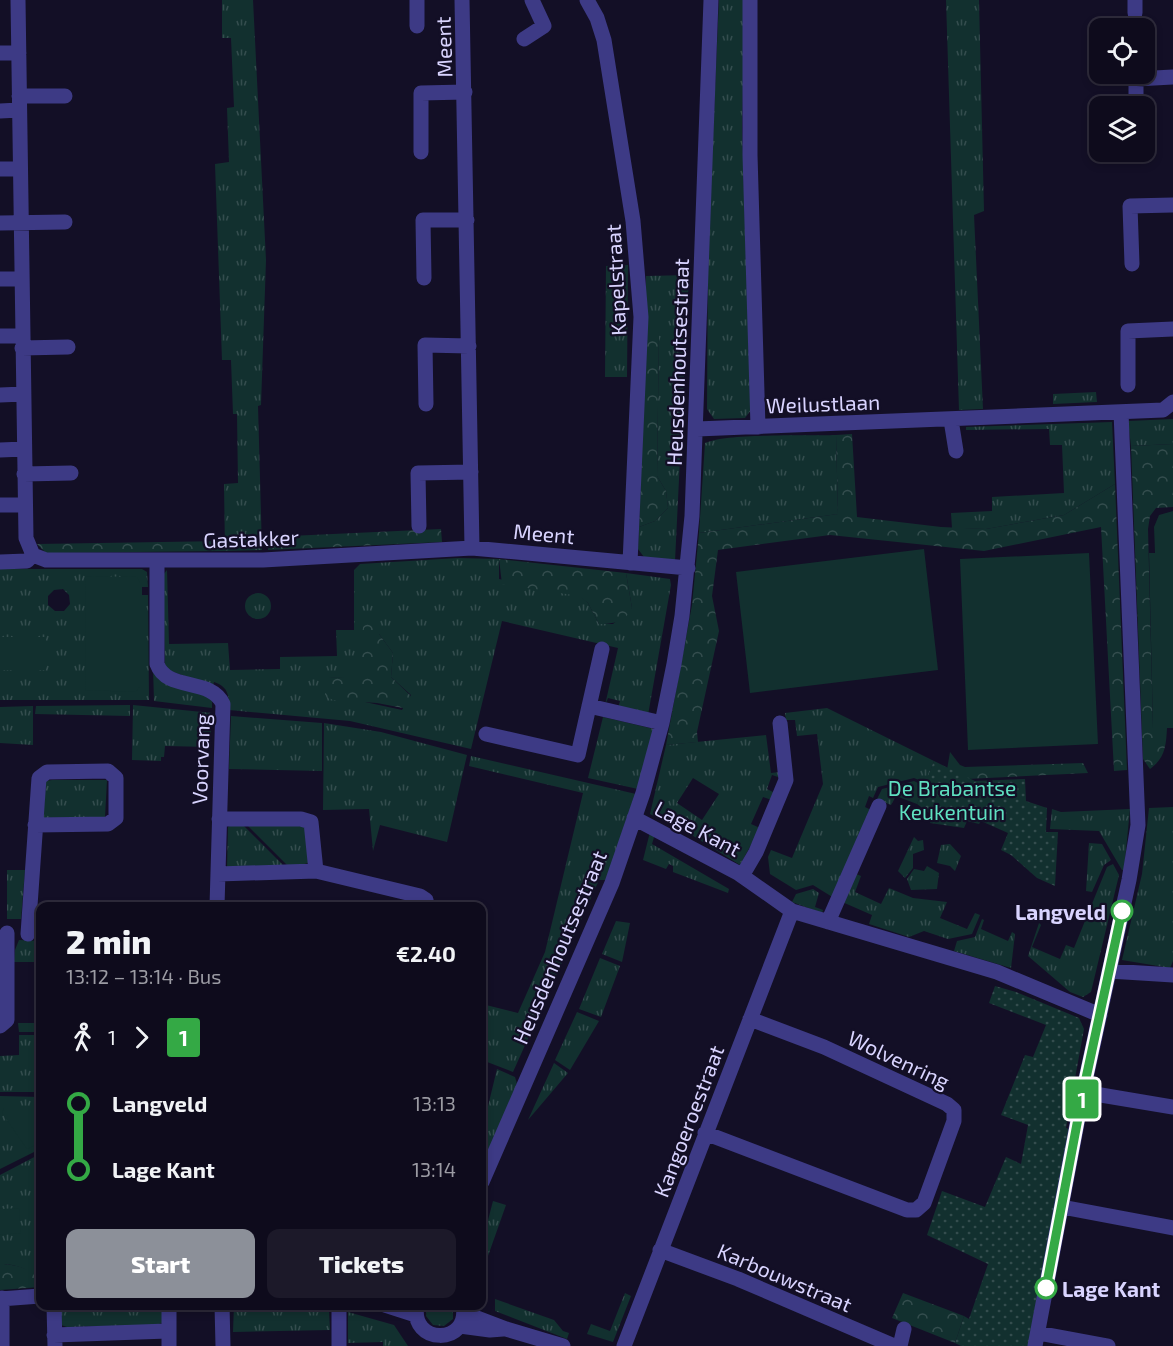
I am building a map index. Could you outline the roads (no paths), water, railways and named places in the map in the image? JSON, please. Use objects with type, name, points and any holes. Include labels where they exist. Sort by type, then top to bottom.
[{"type":"street","points":[[18,0],[24,474],[26,538],[33,555]]},
{"type":"street","name":"Meent","points":[[417,0],[417,26]]},
{"type":"street","name":"Meent","points":[[462,0],[472,548],[688,568]]},
{"type":"street","points":[[524,39],[544,26],[532,0]]},
{"type":"street","name":"Kapelstraat","points":[[587,0],[597,18],[604,40],[633,221],[640,305],[638,415],[630,563]]},
{"type":"street","name":"Heusdenhoutsestraat","points":[[486,1173],[612,883],[662,723],[682,616],[688,568],[697,429],[711,0]]},
{"type":"street","points":[[750,0],[750,155],[758,427]]},
{"type":"street","points":[[0,53],[19,53]]},
{"type":"street","points":[[1136,96],[1136,79],[1173,77]]},
{"type":"street","name":"Meent","points":[[422,152],[421,93],[465,92]]},
{"type":"street","points":[[0,111],[19,103],[65,96]]},
{"type":"street","points":[[0,169],[20,169]]},
{"type":"street","points":[[1132,264],[1130,206],[1173,205]]},
{"type":"street","points":[[424,278],[423,220],[467,219]]},
{"type":"street","points":[[0,223],[65,222]]},
{"type":"street","points":[[0,279],[20,279]]},
{"type":"street","points":[[1128,385],[1128,331],[1173,329]]},
{"type":"street","points":[[0,336],[22,342],[68,347]]},
{"type":"street","points":[[426,404],[425,345],[469,346]]},
{"type":"street","points":[[0,394],[23,394]]},
{"type":"street","name":"Weilustlaan","points":[[697,429],[1163,410],[1173,402]]},
{"type":"street","points":[[1108,1346],[1037,1339],[1083,1092],[1129,880],[1137,825],[1120,412]]},
{"type":"street","points":[[951,420],[956,451]]},
{"type":"street","points":[[0,450],[24,449]]},
{"type":"street","points":[[419,526],[418,473],[471,472]]},
{"type":"street","points":[[24,474],[71,473]]},
{"type":"street","points":[[0,505],[25,504]]},
{"type":"street","name":"Gastakker","points":[[0,562],[27,561],[33,555],[46,560],[263,560],[472,548]]},
{"type":"street","name":"Voorvang","points":[[157,561],[158,664],[160,671],[166,677],[213,691],[223,704],[217,902]]},
{"type":"street","points":[[486,734],[578,755],[602,649]]},
{"type":"street","points":[[589,706],[662,723]]},
{"type":"street","name":"Lage Kant","points":[[742,876],[756,852],[786,780],[780,723]]},
{"type":"street","points":[[0,1026],[7,1020],[4,933],[34,934],[35,825],[39,778],[47,772],[108,771],[116,778],[116,818],[108,824],[35,825]]},
{"type":"street","points":[[828,922],[879,806]]},
{"type":"street","name":"Lage Kant","points":[[634,818],[742,876],[792,911],[997,972],[1100,1015]]},
{"type":"street","name":"Voorvang","points":[[219,819],[301,819],[311,822],[316,871]]},
{"type":"street","points":[[218,874],[316,871],[420,896],[426,902]]},
{"type":"street","name":"Kangoeroestraat","points":[[624,1346],[792,911]]},
{"type":"street","points":[[1109,971],[1173,975]]},
{"type":"street","name":"Wolvenring","points":[[705,1133],[907,1210],[916,1210],[924,1203],[954,1121],[954,1110],[947,1104],[824,1047],[750,1019]]},
{"type":"street","points":[[1083,1092],[1173,1107]]},
{"type":"street","points":[[1062,1207],[1173,1228]]},
{"type":"street","name":"Karbouwstraat","points":[[660,1250],[738,1279],[894,1346]]},
{"type":"street","points":[[2,1346],[1,1298],[36,1296]]},
{"type":"street","points":[[54,1310],[54,1340],[169,1339],[168,1310]]},
{"type":"street","points":[[222,1310],[223,1346]]},
{"type":"street","points":[[339,1310],[339,1346]]},
{"type":"street","points":[[417,1310],[419,1323],[434,1340],[450,1334],[463,1314],[563,1346]]},
{"type":"street","points":[[900,1346],[904,1329]]},
{"type":"place","name":"Langveld","points":[[1122,911]]},
{"type":"place","name":"Lage Kant","points":[[1046,1288]]},
{"type":"park label","name":"De Brabantse Keukentuin","points":[[952,799]]}]
